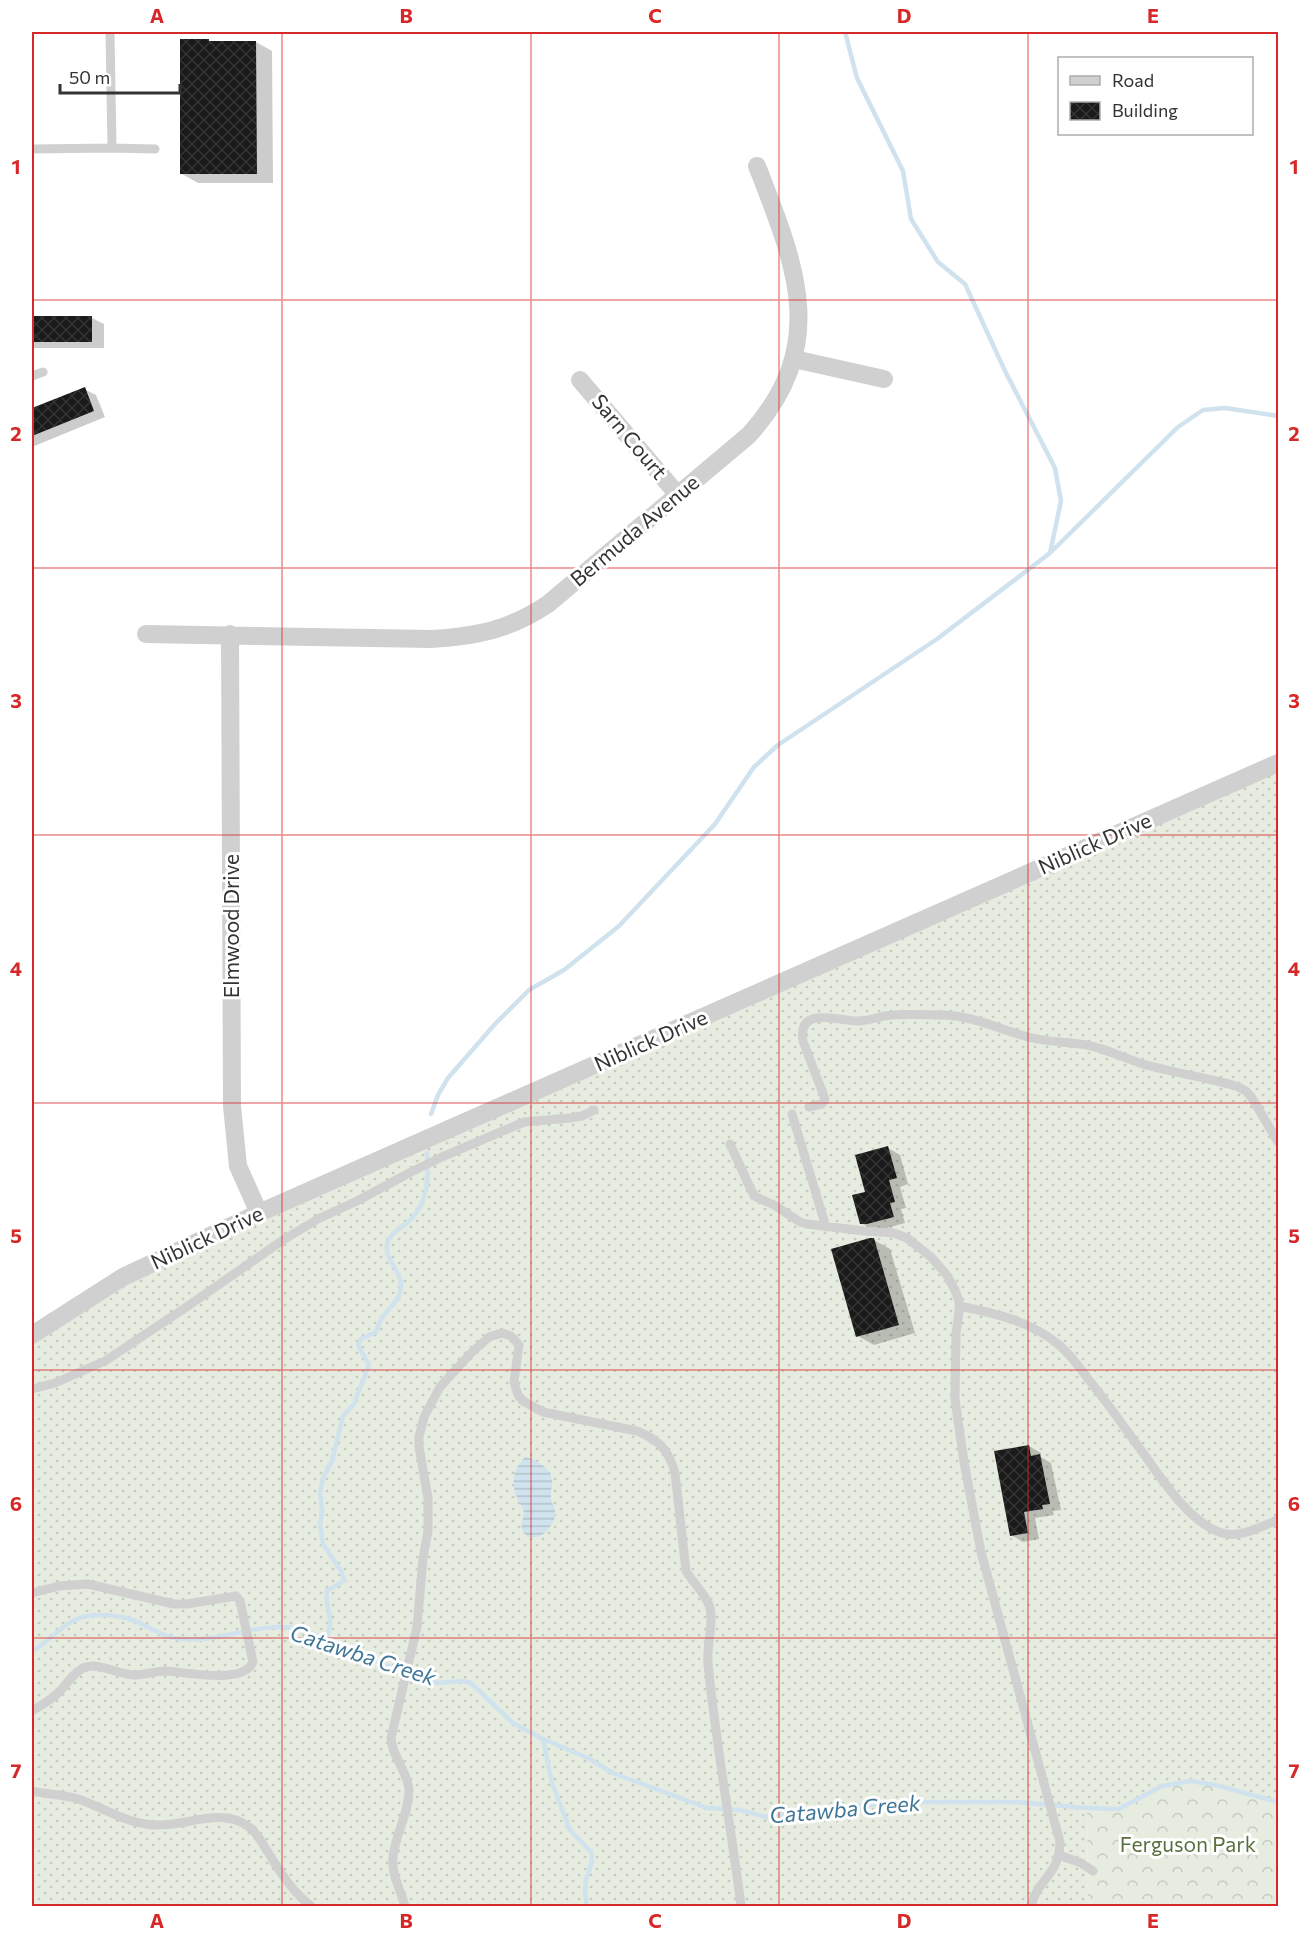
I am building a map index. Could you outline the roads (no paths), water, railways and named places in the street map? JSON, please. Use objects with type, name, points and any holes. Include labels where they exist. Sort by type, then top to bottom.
[{"type":"street","name":"Bermuda Avenue","points":[[146,633],[431,639],[473,635],[504,628],[548,604],[723,458],[760,423],[777,398],[794,359],[798,337],[797,291],[791,260],[778,219],[757,166]]},
{"type":"street","points":[[794,359],[884,379]]},
{"type":"street","name":"Sarn Court","points":[[580,380],[678,495]]},
{"type":"street","name":"Elmwood Drive","points":[[230,634],[232,1107],[238,1166],[259,1214]]},
{"type":"street","name":"Niblick Drive","points":[[32,1335],[123,1278],[259,1214],[1278,763]]},
{"type":"lane","points":[[110,32],[112,148]]},
{"type":"lane","points":[[32,149],[154,149]]},
{"type":"lane","points":[[32,376],[43,372]]},
{"type":"lane","points":[[808,1107],[822,1104],[825,1099],[801,1033],[811,1019],[828,1017],[859,1021],[896,1015],[946,1015],[973,1020],[1039,1039],[1088,1046],[1145,1064],[1236,1086],[1246,1091],[1252,1098],[1278,1142]]},
{"type":"lane","points":[[32,1389],[55,1383],[105,1360],[283,1240],[318,1219],[357,1202],[413,1171],[524,1122],[582,1116],[594,1110]]},
{"type":"lane","points":[[792,1114],[826,1227]]},
{"type":"lane","points":[[730,1144],[754,1196],[774,1205],[800,1222],[826,1227],[894,1233],[907,1238],[931,1257],[946,1274],[958,1297],[954,1363],[955,1399],[981,1552],[1060,1842],[1055,1867],[1037,1890],[1031,1906]]},
{"type":"lane","points":[[959,1306],[1002,1315],[1018,1321],[1046,1335],[1060,1346],[1104,1398],[1171,1492],[1208,1525],[1223,1534],[1232,1534],[1242,1533],[1278,1520]]},
{"type":"lane","points":[[405,1906],[393,1869],[393,1858],[409,1791],[391,1738],[417,1627],[429,1512],[419,1448],[420,1428],[430,1402],[440,1387],[480,1343],[496,1334],[511,1336],[519,1345],[514,1382],[518,1395],[523,1401],[543,1412],[637,1431],[649,1436],[662,1446],[671,1459],[675,1473],[686,1570],[710,1605],[707,1662],[741,1906]]},
{"type":"lane","points":[[32,1593],[59,1586],[88,1584],[174,1604],[239,1598],[253,1659],[251,1668],[247,1671],[203,1676],[167,1671],[135,1675],[102,1667],[86,1667],[75,1674],[57,1694],[32,1712]]},
{"type":"lane","points":[[32,1791],[74,1798],[115,1815],[152,1825],[219,1818],[231,1818],[241,1822],[256,1834],[282,1875],[297,1894],[311,1906]]},
{"type":"lane","points":[[1059,1855],[1081,1863],[1093,1871]]},
{"type":"water","points":[[525,1457],[542,1465],[549,1472],[552,1480],[551,1498],[555,1514],[554,1521],[548,1530],[534,1538],[529,1537],[523,1531],[524,1512],[514,1488],[515,1472]]},
{"type":"waterway","points":[[845,32],[857,78],[903,171],[911,219],[938,262],[965,284],[1005,371],[1055,468],[1061,501],[1050,553]]},
{"type":"waterway","points":[[431,1114],[448,1078],[495,1024],[529,990],[564,970],[619,926],[715,824],[754,767],[778,745],[937,639],[1050,553],[1178,427],[1203,410],[1225,408],[1278,416]]},
{"type":"waterway","points":[[326,1640],[330,1624],[327,1590],[344,1580],[341,1571],[323,1544],[320,1525],[322,1511],[320,1493],[323,1478],[332,1461],[343,1416],[354,1404],[369,1365],[358,1345],[361,1339],[376,1332],[399,1294],[400,1279],[387,1252],[388,1241],[415,1215],[420,1207],[426,1190],[427,1153]]},
{"type":"waterway","name":"Catawba Creek","points":[[32,1651],[66,1625],[80,1618],[94,1615],[130,1619],[168,1636],[181,1639],[210,1638],[267,1628],[300,1629],[427,1681],[471,1683],[513,1723],[543,1739],[588,1758],[613,1773],[707,1808],[740,1810],[766,1817],[827,1807],[924,1802],[1015,1802],[1119,1809],[1162,1786],[1191,1781],[1278,1802]]},
{"type":"waterway","points":[[543,1739],[552,1783],[570,1830],[591,1852],[592,1862],[586,1880],[587,1906]]},
{"type":"park label","name":"Ferguson Park","points":[[1188,1845]]}]
